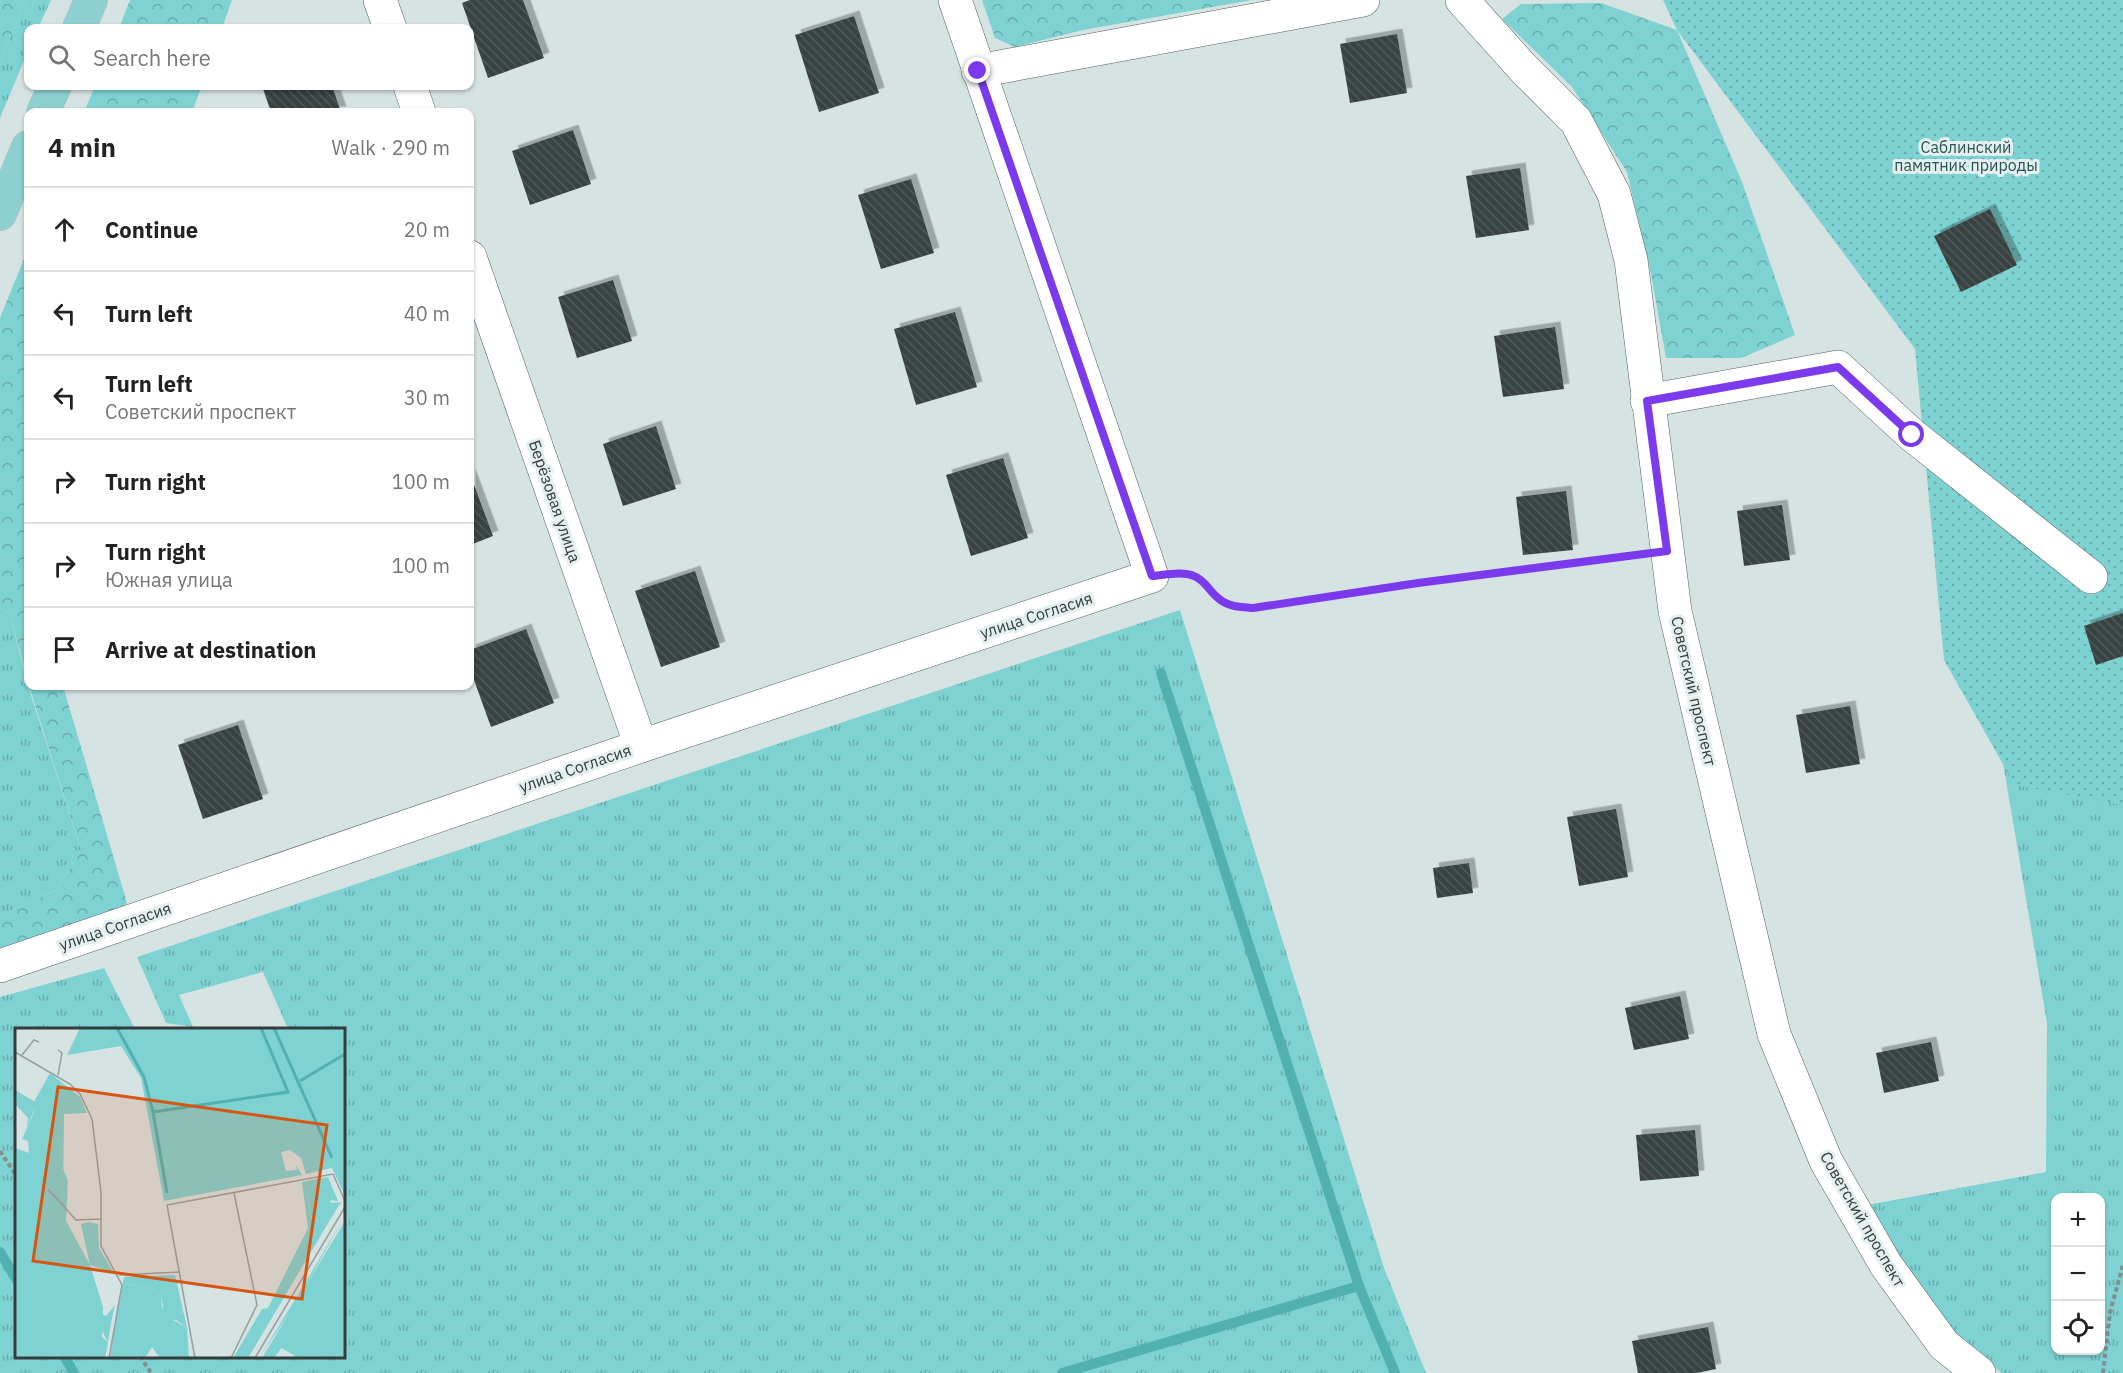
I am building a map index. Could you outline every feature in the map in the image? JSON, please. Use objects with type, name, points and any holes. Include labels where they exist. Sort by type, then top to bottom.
[{"type":"main road","points":[[81,24],[90,0]]},
{"type":"main road","points":[[45,108],[53,90]]},
{"type":"main road","points":[[0,214],[24,157]]},
{"type":"street","points":[[380,0],[389,24]]},
{"type":"street","points":[[955,0],[1152,576]]},
{"type":"street","points":[[978,71],[1363,0]]},
{"type":"street","name":"Советский проспект","points":[[1462,0],[1523,68],[1576,121],[1614,194],[1631,260],[1675,611],[1774,1034],[1826,1161],[1886,1265],[1944,1345],[1979,1373]]},
{"type":"street","points":[[411,90],[418,108]]},
{"type":"street","name":"Берёзовая улица","points":[[474,268],[640,746]]},
{"type":"street","points":[[1647,401],[1838,367],[1912,435],[2091,577]]},
{"type":"street","name":"улица Согласия","points":[[0,966],[640,746],[1152,576]]},
{"type":"path","points":[[1152,576],[1181,574],[1194,576],[1204,582],[1217,598],[1230,606],[1253,608],[1418,583],[1667,551]]},
{"type":"path","points":[[0,1151],[15,1174]]},
{"type":"path","points":[[2103,1373],[2110,1312],[2123,1265]]},
{"type":"path","points":[[141,1358],[151,1373]]},
{"type":"green space","points":[[0,0],[26,0],[0,62]]},
{"type":"green space","points":[[26,0],[51,0],[40,24],[24,24],[24,61],[0,118],[0,62]]},
{"type":"green space","points":[[130,0],[232,0],[223,24],[121,24]]},
{"type":"green space","points":[[982,0],[1252,0],[1083,30],[1015,47],[995,38]]},
{"type":"green space","name":"Саблинский памятник природы","points":[[1663,0],[2123,0],[2123,805],[2015,785],[1944,660],[1915,349],[1677,30]]},
{"type":"green space","points":[[1601,3],[1677,30],[1742,182],[1795,335],[1741,358],[1666,358],[1651,274],[1627,172],[1572,87],[1502,19],[1521,4]]},
{"type":"green space","points":[[93,90],[200,90],[194,108],[86,108]]},
{"type":"green space","points":[[24,259],[24,667],[10,614],[0,608],[0,318]]},
{"type":"green space","points":[[2123,392],[2123,1373],[2002,1373],[1977,1354],[1940,1319],[1867,1205],[2046,1172],[2047,1023],[1962,520]]},
{"type":"green space","points":[[0,608],[10,614],[24,670],[24,690],[29,690],[81,850],[57,890],[9,911],[0,911]]},
{"type":"green space","points":[[1180,610],[1384,1268],[1426,1373],[0,1373],[0,997],[104,968],[134,1028],[15,1028],[15,1358],[345,1358],[345,1028],[288,1028],[263,972],[179,995],[193,1027],[166,1023],[137,957]]},
{"type":"green space","points":[[30,690],[64,690],[127,903],[115,921],[0,962],[0,911],[9,911],[57,890],[81,850]]},
{"type":"building","points":[[470,0],[523,0],[544,58],[488,78],[474,38],[474,24],[469,24],[462,3]]},
{"type":"building","points":[[854,16],[879,93],[819,112],[795,35]]},
{"type":"building","points":[[1397,34],[1407,93],[1350,103],[1340,44]]},
{"type":"building","points":[[263,90],[333,90],[340,108],[270,108]]},
{"type":"building","points":[[573,130],[591,184],[530,205],[512,151]]},
{"type":"building","points":[[1520,168],[1529,230],[1476,238],[1466,176]]},
{"type":"building","points":[[911,179],[934,253],[881,269],[858,195]]},
{"type":"building","points":[[1990,209],[2017,265],[1961,292],[1934,236]]},
{"type":"building","points":[[613,280],[632,341],[577,358],[558,297]]},
{"type":"building","points":[[955,312],[977,387],[916,405],[894,329]]},
{"type":"building","points":[[1555,327],[1564,389],[1503,397],[1494,336]]},
{"type":"building","points":[[656,426],[676,489],[623,506],[603,444]]},
{"type":"building","points":[[1003,458],[1028,538],[971,556],[946,475]]},
{"type":"building","points":[[474,485],[493,536],[474,543]]},
{"type":"building","points":[[1566,491],[1573,550],[1523,555],[1516,497]]},
{"type":"building","points":[[1782,505],[1790,560],[1744,566],[1737,511]]},
{"type":"building","points":[[695,571],[720,647],[661,667],[635,591]]},
{"type":"building","points":[[2123,613],[2123,656],[2096,665],[2084,626]]},
{"type":"building","points":[[526,629],[554,703],[491,727],[474,680],[474,648]]},
{"type":"building","points":[[1850,706],[1860,764],[1806,773],[1796,715]]},
{"type":"building","points":[[238,725],[263,799],[203,819],[178,745]]},
{"type":"building","points":[[1616,809],[1628,877],[1579,886],[1567,817]]},
{"type":"building","points":[[1469,863],[1473,893],[1437,898],[1433,868]]},
{"type":"building","points":[[1680,996],[1689,1039],[1634,1050],[1625,1008]]},
{"type":"building","points":[[1931,1042],[1939,1081],[1884,1093],[1876,1053]]},
{"type":"building","points":[[1695,1130],[1699,1176],[1640,1181],[1636,1135]]},
{"type":"building","points":[[1708,1327],[1716,1369],[1697,1373],[1638,1373],[1632,1341]]},
{"type":"waterway","points":[[1161,673],[1359,1286]]},
{"type":"waterway","points":[[0,1252],[15,1277]]},
{"type":"waterway","points":[[1062,1373],[1359,1286],[1395,1373]]},
{"type":"waterway","points":[[65,1358],[74,1373]]},
{"type":"route","points":[[978,71],[1152,576],[1181,574],[1194,576],[1204,582],[1217,598],[1230,606],[1253,608],[1418,583],[1667,551],[1647,401],[1838,367],[1912,435]]}]
